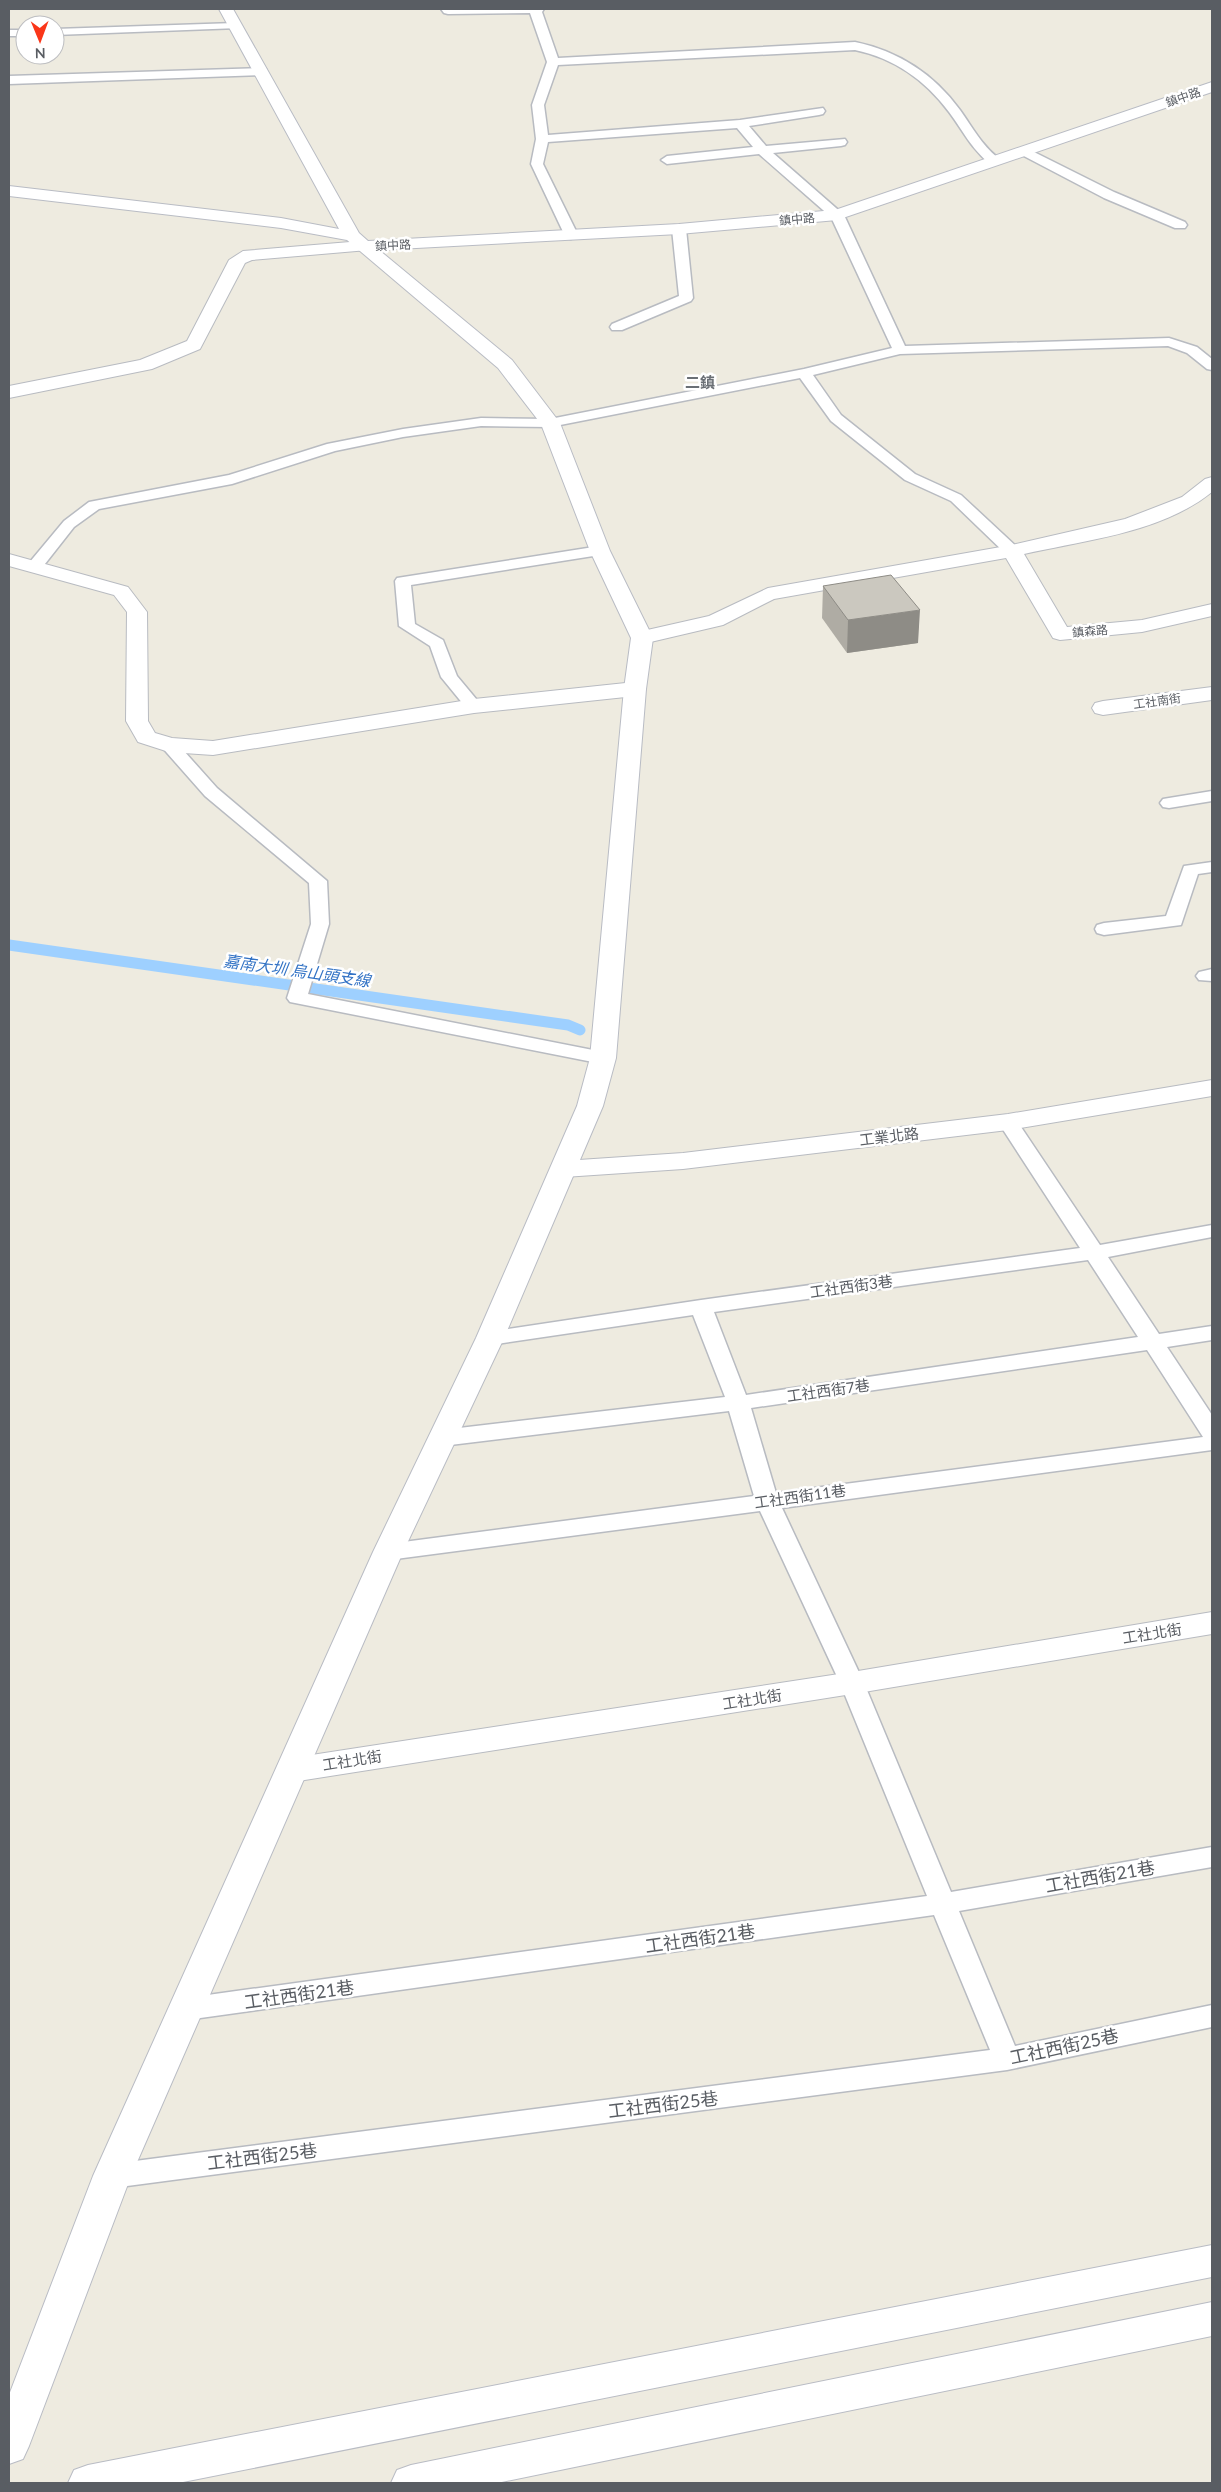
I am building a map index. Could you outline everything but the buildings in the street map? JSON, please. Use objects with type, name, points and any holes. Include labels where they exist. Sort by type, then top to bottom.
[{"type":"street","points":[[9,2446],[112,2176],[388,1552],[490,1338],[590,1106],[603,1058],[635,688],[642,638],[600,551],[550,423],[505,364],[357,241],[226,9]]},
{"type":"street","name":"鎮中路","points":[[357,241],[571,235],[679,229],[837,215],[1212,87]]},
{"type":"street","points":[[9,191],[281,223],[357,241]]},
{"type":"street","points":[[9,392],[145,365],[194,345],[238,260],[249,255],[357,241]]},
{"type":"street","points":[[642,638],[716,621],[768,594],[1012,552],[1131,524],[1189,501],[1212,483]]},
{"type":"street","name":"鎮森路","points":[[1012,552],[1060,634],[1142,626],[1212,610]]},
{"type":"street","points":[[9,560],[121,591],[137,612],[138,721],[146,737],[169,745],[213,748],[474,706],[635,688]]},
{"type":"street","name":"工社南街","points":[[1103,708],[1212,694]]},
{"type":"street","name":"工業北路","points":[[564,1169],[683,1161],[1008,1122],[1212,1088]]},
{"type":"street","name":"工社北街","points":[[292,1770],[852,1683],[1212,1623]]},
{"type":"street","points":[[88,2483],[1212,2261]]},
{"type":"street","points":[[411,2483],[1212,2319]]},
{"type":"lane","points":[[447,9],[448,11],[536,9],[553,62],[538,105],[542,139],[537,164],[571,235]]},
{"type":"lane","points":[[65,32],[235,26]]},
{"type":"lane","points":[[553,62],[855,46],[876,49],[896,57],[932,87],[954,110],[974,143],[994,161]]},
{"type":"lane","points":[[9,80],[262,72]]},
{"type":"lane","points":[[542,139],[740,124],[819,111]]},
{"type":"lane","points":[[740,124],[764,152],[837,215],[900,350]]},
{"type":"lane","points":[[667,160],[764,152],[841,142]]},
{"type":"lane","points":[[1024,151],[1109,194],[1180,225]]},
{"type":"lane","points":[[617,327],[686,298],[679,229]]},
{"type":"lane","points":[[34,566],[48,552],[69,524],[94,506],[232,479],[332,447],[402,433],[481,422],[550,423],[804,373],[900,350],[1169,342],[1192,350],[1212,366]]},
{"type":"lane","points":[[804,373],[836,418],[910,477],[956,498],[1012,552]]},
{"type":"lane","points":[[474,706],[449,677],[436,643],[407,626],[403,581],[600,551]]},
{"type":"lane","points":[[169,745],[211,792],[318,881],[320,924],[297,998],[603,1058]]},
{"type":"lane","points":[[1169,803],[1212,796]]},
{"type":"lane","points":[[1104,929],[1174,921],[1190,870],[1212,867]]},
{"type":"lane","points":[[1008,1122],[1212,1432]]},
{"type":"lane","name":"工社西街3巷","points":[[490,1338],[1094,1253],[1212,1231]]},
{"type":"lane","points":[[701,1307],[738,1403],[767,1500],[852,1683],[1007,2058]]},
{"type":"lane","name":"工社西街7巷","points":[[442,1438],[738,1403],[1212,1333]]},
{"type":"lane","name":"工社西街11巷","points":[[388,1552],[767,1500],[1212,1443]]},
{"type":"lane","name":"工社西街21巷","points":[[186,2010],[942,1904],[1212,1857]]},
{"type":"lane","name":"工社西街25巷","points":[[112,2176],[1007,2058],[1212,2016]]},
{"type":"waterway","name":"嘉南大圳 烏山頭支線","points":[[9,945],[568,1025],[580,1030]]},
{"type":"district","name":"二鎮","points":[[700,382]]}]
